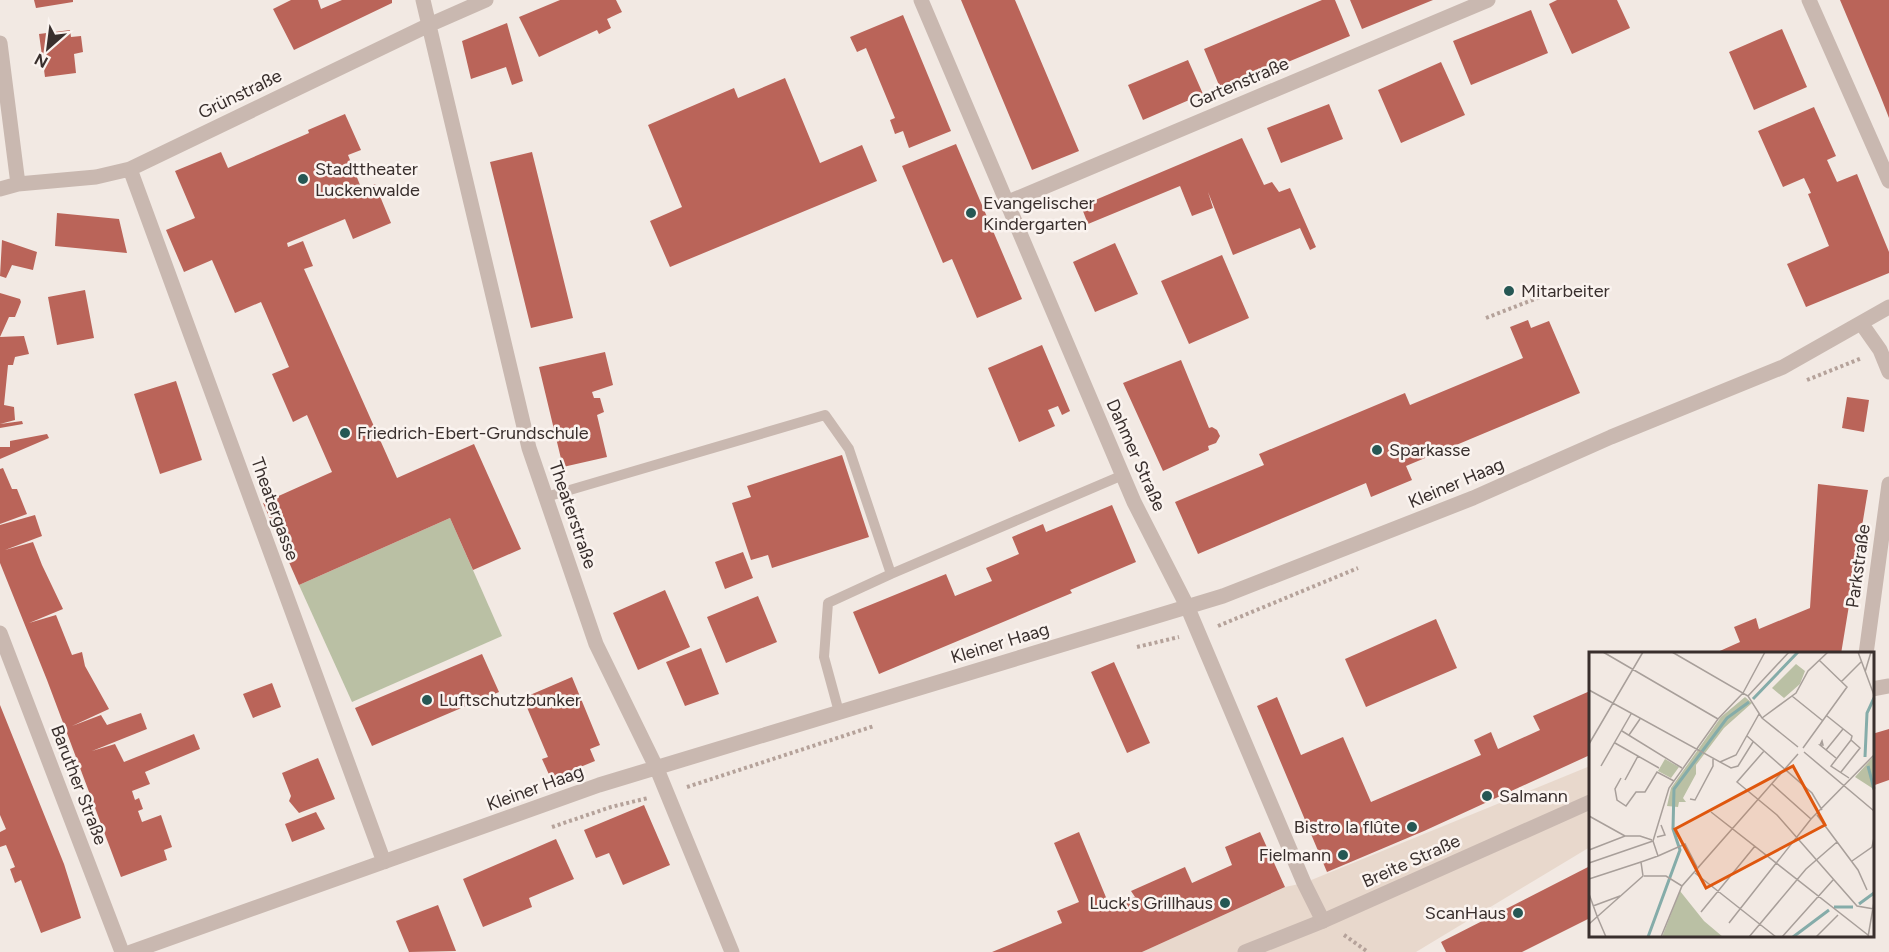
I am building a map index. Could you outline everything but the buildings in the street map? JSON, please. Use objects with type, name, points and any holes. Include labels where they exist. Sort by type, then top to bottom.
[{"type":"street","name":"Theaterstraße","points":[[423,0],[529,448],[596,644],[657,769],[732,952]]},
{"type":"street","name":"Grünstraße","points":[[0,189],[18,184],[96,177],[130,169],[429,25],[486,0]]},
{"type":"street","name":"Dahmer Straße","points":[[921,0],[1134,502],[1187,606],[1304,883],[1323,921]]},
{"type":"street","name":"Gartenstraße","points":[[1006,203],[1488,0]]},
{"type":"street","points":[[1809,0],[1889,181]]},
{"type":"street","points":[[0,44],[18,184]]},
{"type":"street","name":"Theatergasse","points":[[130,169],[384,862]]},
{"type":"street","name":"Kleiner Haag","points":[[131,952],[599,785],[1222,596],[1473,498],[1611,437],[1783,367],[1889,307]]},
{"type":"street","points":[[1861,324],[1880,350],[1889,372]]},
{"type":"street","name":"Parkstraße","points":[[1866,652],[1889,484]]},
{"type":"street","name":"Baruther Straße","points":[[0,633],[122,952]]},
{"type":"street","points":[[1874,689],[1889,686]]},
{"type":"street","name":"Breite Straße","points":[[1245,952],[1323,921],[1589,802]]},
{"type":"lane","points":[[546,496],[825,415],[849,449],[891,574]]},
{"type":"lane","points":[[839,712],[824,657],[828,603],[1123,475]]},
{"type":"path","points":[[1486,318],[1553,292]]},
{"type":"green space","points":[[450,518],[502,636],[352,702],[299,585]]},
{"type":"shaded area","points":[[1589,766],[1589,848],[1416,952],[1142,952],[1285,887],[1304,883]]},
{"type":"place","name":"Stadttheater Luckenwalde","points":[[303,179]]},
{"type":"place","name":"Evangelischer Kindergarten","points":[[971,213]]},
{"type":"place","name":"Mitarbeiter","points":[[1509,291]]},
{"type":"place","name":"Friedrich-Ebert-Grundschule","points":[[345,433]]},
{"type":"place","name":"Sparkasse","points":[[1377,450]]},
{"type":"place","name":"Luftschutzbunker","points":[[427,700]]},
{"type":"place","name":"Salmann","points":[[1487,796]]},
{"type":"place","name":"Bistro la flûte","points":[[1412,827]]},
{"type":"place","name":"Fielmann","points":[[1343,855]]},
{"type":"place","name":"Luck's Grillhaus","points":[[1225,903]]},
{"type":"place","name":"ScanHaus","points":[[1518,913]]}]
